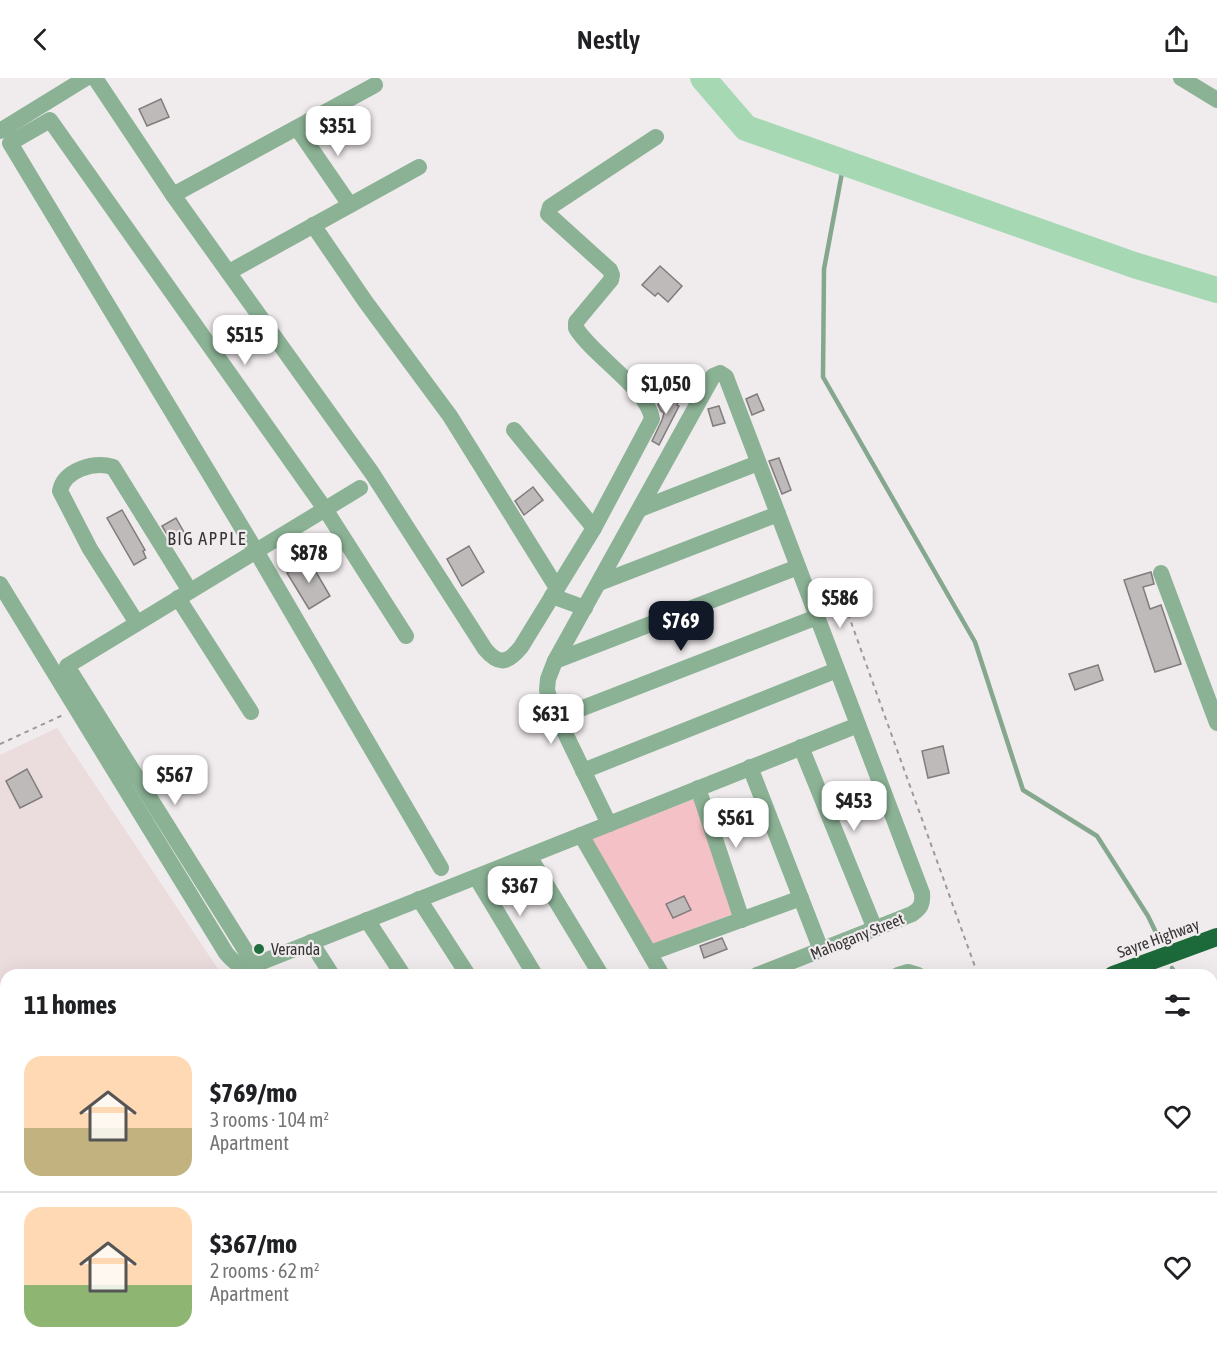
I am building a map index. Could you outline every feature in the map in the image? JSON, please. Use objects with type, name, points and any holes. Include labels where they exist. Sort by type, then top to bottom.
[{"type":"highway","name":"Sayre Highway","points":[[1129,969],[1217,937]]},
{"type":"street","points":[[0,131],[86,78]]},
{"type":"street","points":[[95,78],[173,195],[372,473],[492,658],[506,661],[514,656],[594,528],[651,424],[652,414],[644,399],[576,328],[576,322],[611,280],[610,270],[547,211],[656,137]]},
{"type":"street","points":[[1181,78],[1217,100]]},
{"type":"street","points":[[173,195],[375,85]]},
{"type":"street","points":[[406,636],[325,509],[50,120],[10,143],[256,551],[441,868]]},
{"type":"street","points":[[297,128],[350,206]]},
{"type":"street","points":[[229,272],[419,167]]},
{"type":"street","points":[[313,225],[365,301],[450,416],[555,592],[585,608]]},
{"type":"street","points":[[259,969],[311,942],[476,877],[529,855],[609,824],[698,788],[750,768],[801,747],[858,725],[726,377],[722,374],[713,376],[555,661],[548,679],[547,690],[557,718],[609,824]]},
{"type":"street","points":[[514,430],[594,528]]},
{"type":"street","points":[[640,509],[758,463]]},
{"type":"street","points":[[137,623],[90,549],[60,491],[67,477],[92,465],[104,464],[112,467],[251,712]]},
{"type":"street","points":[[256,969],[67,666],[360,488]]},
{"type":"street","points":[[599,583],[778,514]]},
{"type":"street","points":[[555,661],[798,567]]},
{"type":"street","points":[[1161,573],[1217,723]]},
{"type":"street","points":[[0,584],[226,953],[240,966],[253,969]]},
{"type":"street","points":[[557,718],[817,617]]},
{"type":"street","points":[[583,771],[837,670]]},
{"type":"street","name":"Mahogany Street","points":[[772,969],[912,914],[922,906],[922,893],[858,725]]},
{"type":"street","points":[[801,747],[875,929]]},
{"type":"street","points":[[750,768],[821,950]]},
{"type":"street","points":[[698,788],[741,920]]},
{"type":"street","points":[[581,835],[659,969]]},
{"type":"street","points":[[529,855],[597,969]]},
{"type":"street","points":[[476,877],[531,969]]},
{"type":"street","points":[[650,953],[801,898]]},
{"type":"street","points":[[419,899],[464,969]]},
{"type":"street","points":[[367,920],[399,969]]},
{"type":"street","points":[[311,942],[328,969]]},
{"type":"path","points":[[842,597],[976,969]]},
{"type":"path","points":[[0,744],[77,709]]},
{"type":"shaded area","points":[[57,728],[218,969],[0,969],[0,755]]},
{"type":"shaded area","points":[[694,799],[733,914],[653,944],[590,839]]},
{"type":"building","points":[[161,99],[169,117],[147,126],[139,109]]},
{"type":"building","points":[[660,266],[682,286],[668,302],[658,293],[655,296],[642,285]]},
{"type":"building","points":[[662,393],[679,399],[677,405],[679,406],[659,445],[652,441],[664,413],[658,405]]},
{"type":"building","points":[[757,394],[764,410],[752,415],[746,399]]},
{"type":"building","points":[[719,406],[725,423],[713,426],[708,409]]},
{"type":"building","points":[[779,458],[791,490],[782,494],[769,461]]},
{"type":"building","points":[[533,487],[543,500],[524,515],[515,501]]},
{"type":"building","points":[[122,510],[145,550],[143,551],[146,558],[134,565],[107,518]]},
{"type":"building","points":[[176,518],[185,534],[171,541],[162,526]]},
{"type":"building","points":[[469,546],[484,572],[462,586],[447,559]]},
{"type":"building","points":[[309,560],[330,596],[309,609],[287,573]]},
{"type":"building","points":[[1151,572],[1154,584],[1143,587],[1150,609],[1161,605],[1181,664],[1155,672],[1124,580]]},
{"type":"building","points":[[1098,665],[1103,680],[1075,690],[1069,674]]},
{"type":"building","points":[[943,746],[949,773],[928,778],[922,751]]},
{"type":"building","points":[[27,769],[42,797],[20,808],[6,781]]},
{"type":"building","points":[[684,896],[691,910],[673,918],[666,904]]},
{"type":"building","points":[[722,938],[727,949],[704,958],[700,946]]},
{"type":"waterway","points":[[703,78],[746,128],[1134,265],[1217,290]]},
{"type":"waterway","points":[[844,162],[824,269],[823,377],[975,642],[1023,790],[1097,836],[1148,916],[1161,943]]},
{"type":"place","name":"Veranda","points":[[259,949]]},
{"type":"district","name":"BIG APPLE","points":[[207,538]]}]
